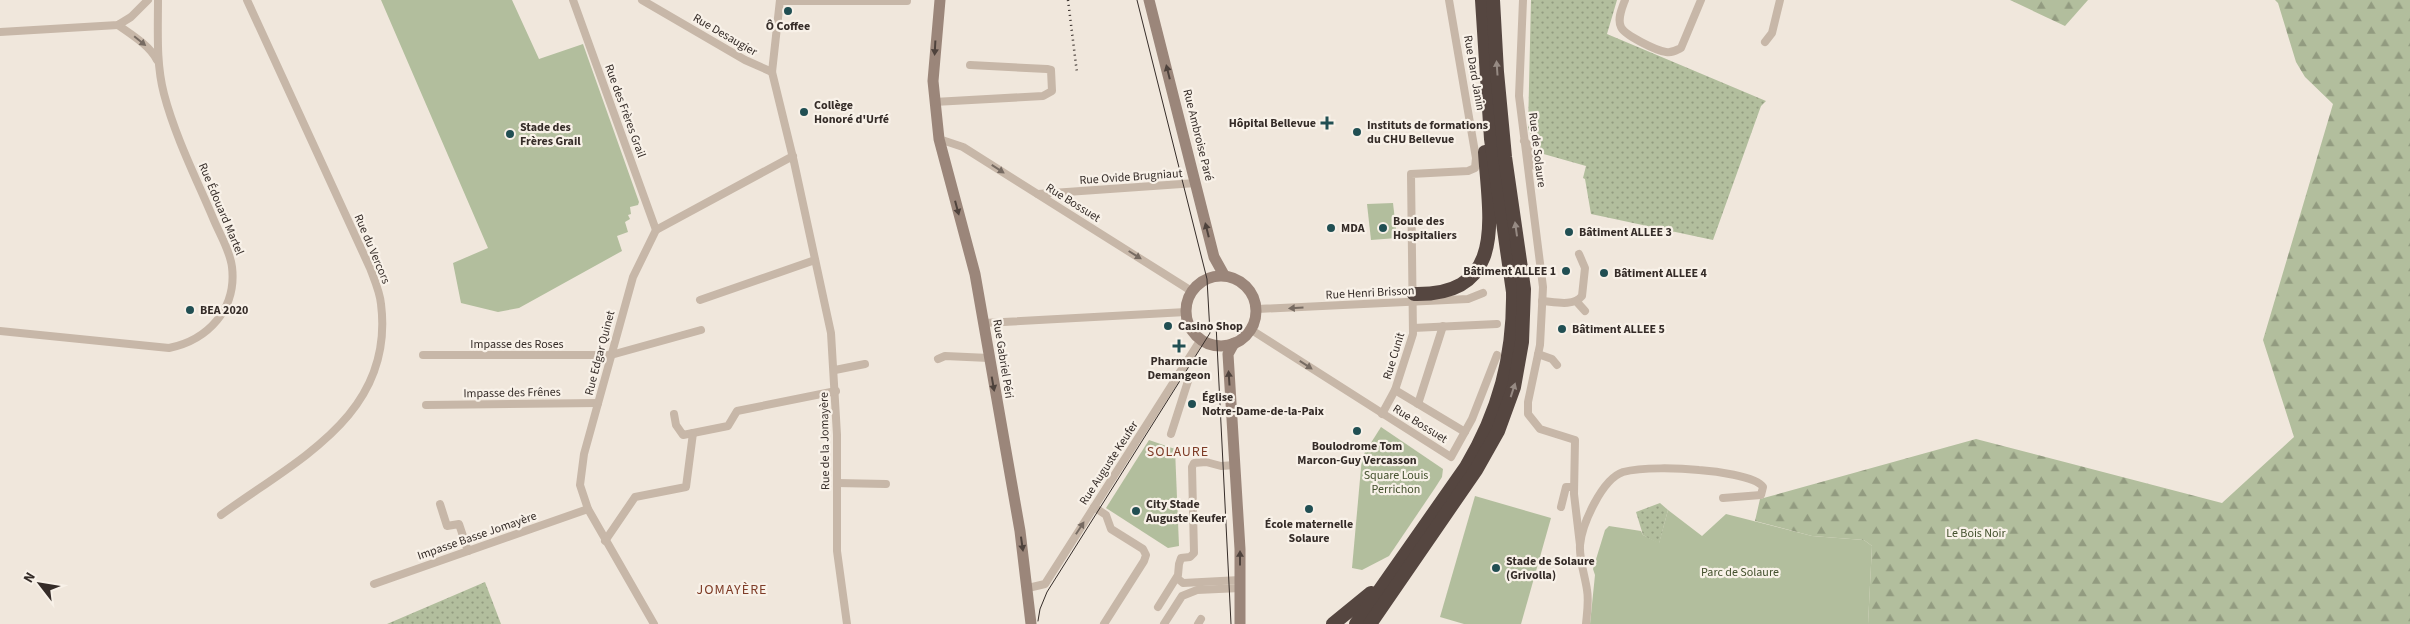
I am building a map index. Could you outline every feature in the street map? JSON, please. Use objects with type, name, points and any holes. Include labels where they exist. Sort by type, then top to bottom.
[{"type":"highway","points":[[1356,624],[1466,467],[1480,442],[1497,403],[1508,364],[1513,315],[1513,292],[1492,139],[1486,77],[1482,0]]},
{"type":"highway","points":[[1370,624],[1476,470],[1498,431],[1514,387],[1522,342],[1524,289],[1505,157],[1497,72],[1494,0]]},
{"type":"highway","points":[[1414,297],[1445,292],[1460,286],[1475,274],[1485,257],[1490,239],[1482,115],[1486,77]]},
{"type":"highway","points":[[1333,624],[1355,608],[1366,595],[1381,588]]},
{"type":"main road","name":"Rue Gabriel Péri","points":[[940,0],[936,35],[934,102],[939,139],[975,274],[1028,588],[1031,624]]},
{"type":"main road","name":"Rue Ambroise Paré","points":[[1150,0],[1215,261],[1224,275]]},
{"type":"main road","points":[[1234,343],[1215,345],[1204,342],[1190,327],[1186,312],[1193,292],[1207,279],[1224,275],[1246,285],[1253,296],[1257,309],[1250,330],[1234,343],[1228,354],[1235,465],[1240,624]]},
{"type":"street","points":[[0,32],[118,25],[148,0]]},
{"type":"street","name":"Rue Édouard Martel","points":[[0,331],[169,348],[194,340],[207,332],[219,320],[231,295],[232,267],[164,94],[158,62],[158,0]]},
{"type":"street","name":"Rue du Vercors","points":[[221,515],[324,441],[359,405],[377,369],[382,335],[381,303],[370,268],[247,0]]},
{"type":"street","name":"Rue des Frères Grail","points":[[573,0],[656,230]]},
{"type":"street","name":"Rue Desaugier","points":[[642,0],[746,60],[772,72]]},
{"type":"street","points":[[780,0],[907,1]]},
{"type":"street","name":"Rue de la Jomayère","points":[[780,0],[772,72],[831,333],[836,391],[837,550],[847,624]]},
{"type":"street","name":"Rue Dard Janin","points":[[1414,297],[1412,174],[1468,171],[1475,168],[1476,158],[1449,0]]},
{"type":"street","name":"Rue de Solaure","points":[[1523,0],[1519,96],[1537,234],[1542,301],[1538,354],[1528,402],[1528,414],[1540,429],[1575,440],[1574,487],[1580,545],[1588,592],[1586,624]]},
{"type":"street","points":[[1625,0],[1619,22],[1621,30],[1626,35],[1664,52],[1674,52],[1681,48],[1701,0]]},
{"type":"street","points":[[1765,42],[1772,33],[1780,0]]},
{"type":"street","points":[[118,25],[153,52],[158,62]]},
{"type":"street","points":[[934,102],[1044,96],[1052,90],[1051,70],[970,65]]},
{"type":"street","name":"Rue Bossuet","points":[[939,139],[963,147],[1193,292]]},
{"type":"street","points":[[1524,141],[1531,147],[1536,161]]},
{"type":"street","points":[[656,230],[792,156]]},
{"type":"street","name":"Rue Ovide Brugniaut","points":[[1037,194],[1196,183]]},
{"type":"street","name":"Rue Edgar Quinet","points":[[654,624],[605,541],[588,509],[580,485],[584,454],[633,276],[656,230]]},
{"type":"street","points":[[1542,301],[1554,304],[1570,301],[1582,296],[1588,273],[1583,258]]},
{"type":"street","points":[[700,300],[815,260]]},
{"type":"street","name":"Rue Henri Brisson","points":[[1257,309],[1414,297],[1468,299],[1482,293]]},
{"type":"street","name":"Rue Cunit","points":[[1382,414],[1395,390],[1413,328],[1414,297]]},
{"type":"street","points":[[1570,301],[1585,311]]},
{"type":"street","points":[[984,323],[1186,312]]},
{"type":"street","points":[[1413,328],[1499,324]]},
{"type":"street","points":[[1418,404],[1443,326]]},
{"type":"street","name":"Impasse des Roses","points":[[423,355],[611,355],[701,330]]},
{"type":"street","name":"Rue Bossuet","points":[[1250,330],[1451,457],[1465,432]]},
{"type":"street","name":"Rue Auguste Keufer","points":[[1028,588],[1044,584],[1198,344],[1204,342]]},
{"type":"street","points":[[1538,354],[1554,364]]},
{"type":"street","points":[[1395,390],[1465,432],[1497,355]]},
{"type":"street","points":[[938,359],[945,356],[989,358]]},
{"type":"street","points":[[835,370],[865,364]]},
{"type":"street","points":[[1171,434],[1189,378],[1180,372]]},
{"type":"street","points":[[674,414],[676,425],[683,435],[728,426],[737,411],[836,391]]},
{"type":"street","name":"Impasse des Frênes","points":[[426,405],[598,403]]},
{"type":"street","points":[[605,541],[635,497],[686,487],[693,433]]},
{"type":"street","points":[[1158,607],[1176,578],[1179,562],[1182,558],[1190,557],[1194,551],[1192,467],[1196,463],[1206,462],[1218,466],[1235,465]]},
{"type":"street","points":[[1580,545],[1585,523],[1593,506],[1604,488],[1614,477],[1623,472],[1678,468],[1717,471],[1756,481],[1763,487],[1761,495],[1724,498]]},
{"type":"street","points":[[837,483],[886,484]]},
{"type":"street","points":[[1561,507],[1566,487],[1574,487]]},
{"type":"street","points":[[440,504],[447,526],[459,524],[468,551]]},
{"type":"street","points":[[1094,507],[1106,515],[1111,529],[1143,549],[1146,554],[1144,561],[1104,624]]},
{"type":"street","name":"Impasse Basse Jomayère","points":[[374,584],[588,509]]},
{"type":"street","points":[[1176,578],[1184,582],[1240,584]]},
{"type":"street","points":[[1168,623],[1182,596],[1196,590],[1240,584]]},
{"type":"green space","points":[[381,0],[512,0],[539,59],[583,44],[639,202],[638,205],[630,207],[631,214],[628,215],[630,219],[625,222],[628,232],[617,236],[622,251],[519,308],[498,312],[461,303],[453,263],[488,248]]},
{"type":"green space","points":[[1531,0],[1617,0],[1607,34],[1766,101],[1761,106],[1713,240],[1591,214],[1585,179],[1583,178],[1586,166],[1540,153],[1528,129]]},
{"type":"green space","points":[[2010,0],[2088,0],[2065,26]]},
{"type":"green space","name":"Le Bois Noir","points":[[2275,0],[2410,0],[2410,624],[1868,624],[1872,546],[1864,540],[1812,536],[1755,521],[1760,499],[1976,439],[2222,503],[2294,437],[2263,340],[2333,104],[2305,77],[2296,62],[2278,3]]},
{"type":"green space","name":"Boule des Hospitaliers","points":[[1393,203],[1397,238],[1371,240],[1367,204]]},
{"type":"green space","name":"Square Louis Perrichon","points":[[1381,427],[1443,469],[1442,477],[1389,556],[1362,570],[1352,568],[1362,457]]},
{"type":"green space","points":[[1149,440],[1175,449],[1179,546],[1168,548],[1106,508]]},
{"type":"green space","name":"Stade de Solaure (Grivolla)","points":[[1475,496],[1551,518],[1521,624],[1464,624],[1440,617]]},
{"type":"green space","points":[[1660,503],[1668,510],[1659,544],[1643,535],[1636,512]]},
{"type":"green space","name":"Parc de Solaure","points":[[1668,510],[1702,536],[1726,514],[1812,536],[1864,540],[1872,546],[1868,624],[1590,624],[1595,575],[1593,569],[1605,530],[1609,526],[1641,531],[1643,535],[1659,543]]},
{"type":"green space","points":[[485,582],[501,624],[387,624]]},
{"type":"tram line","points":[[1038,621],[1040,609],[1047,592],[1210,333],[1207,279],[1137,0]]},
{"type":"tram line","points":[[1216,324],[1231,624]]},
{"type":"railway","points":[[1068,0],[1077,73]]},
{"type":"place","name":"Ô Coffee","points":[[788,11]]},
{"type":"place","name":"Collège Honoré d'Urfé","points":[[804,112]]},
{"type":"place","name":"Hôpital Bellevue","points":[[1327,123]]},
{"type":"place","name":"Instituts de formations du CHU Bellevue","points":[[1357,132]]},
{"type":"place","name":"Stade des Frères Grail","points":[[510,134]]},
{"type":"place","name":"MDA","points":[[1331,228]]},
{"type":"place","name":"Boule des Hospitaliers","points":[[1383,228]]},
{"type":"place","name":"Bâtiment ALLEE 3","points":[[1569,232]]},
{"type":"place","name":"Bâtiment ALLEE 1","points":[[1566,271]]},
{"type":"place","name":"Bâtiment ALLEE 4","points":[[1604,273]]},
{"type":"place","name":"BEA 2020","points":[[190,310]]},
{"type":"place","name":"Casino Shop","points":[[1168,326]]},
{"type":"place","name":"Bâtiment ALLEE 5","points":[[1562,329]]},
{"type":"place","name":"Pharmacie Demangeon","points":[[1179,346]]},
{"type":"place","name":"Église Notre-Dame-de-la-Paix","points":[[1192,404]]},
{"type":"place","name":"Boulodrome Tom Marcon-Guy Vercasson","points":[[1357,431]]},
{"type":"place","name":"École maternelle Solaure","points":[[1309,509]]},
{"type":"place","name":"City Stade Auguste Keufer","points":[[1136,511]]},
{"type":"place","name":"Stade de Solaure (Grivolla)","points":[[1496,568]]},
{"type":"district","name":"SOLAURE","points":[[1178,452]]},
{"type":"district","name":"JOMAYÈRE","points":[[732,590]]}]
